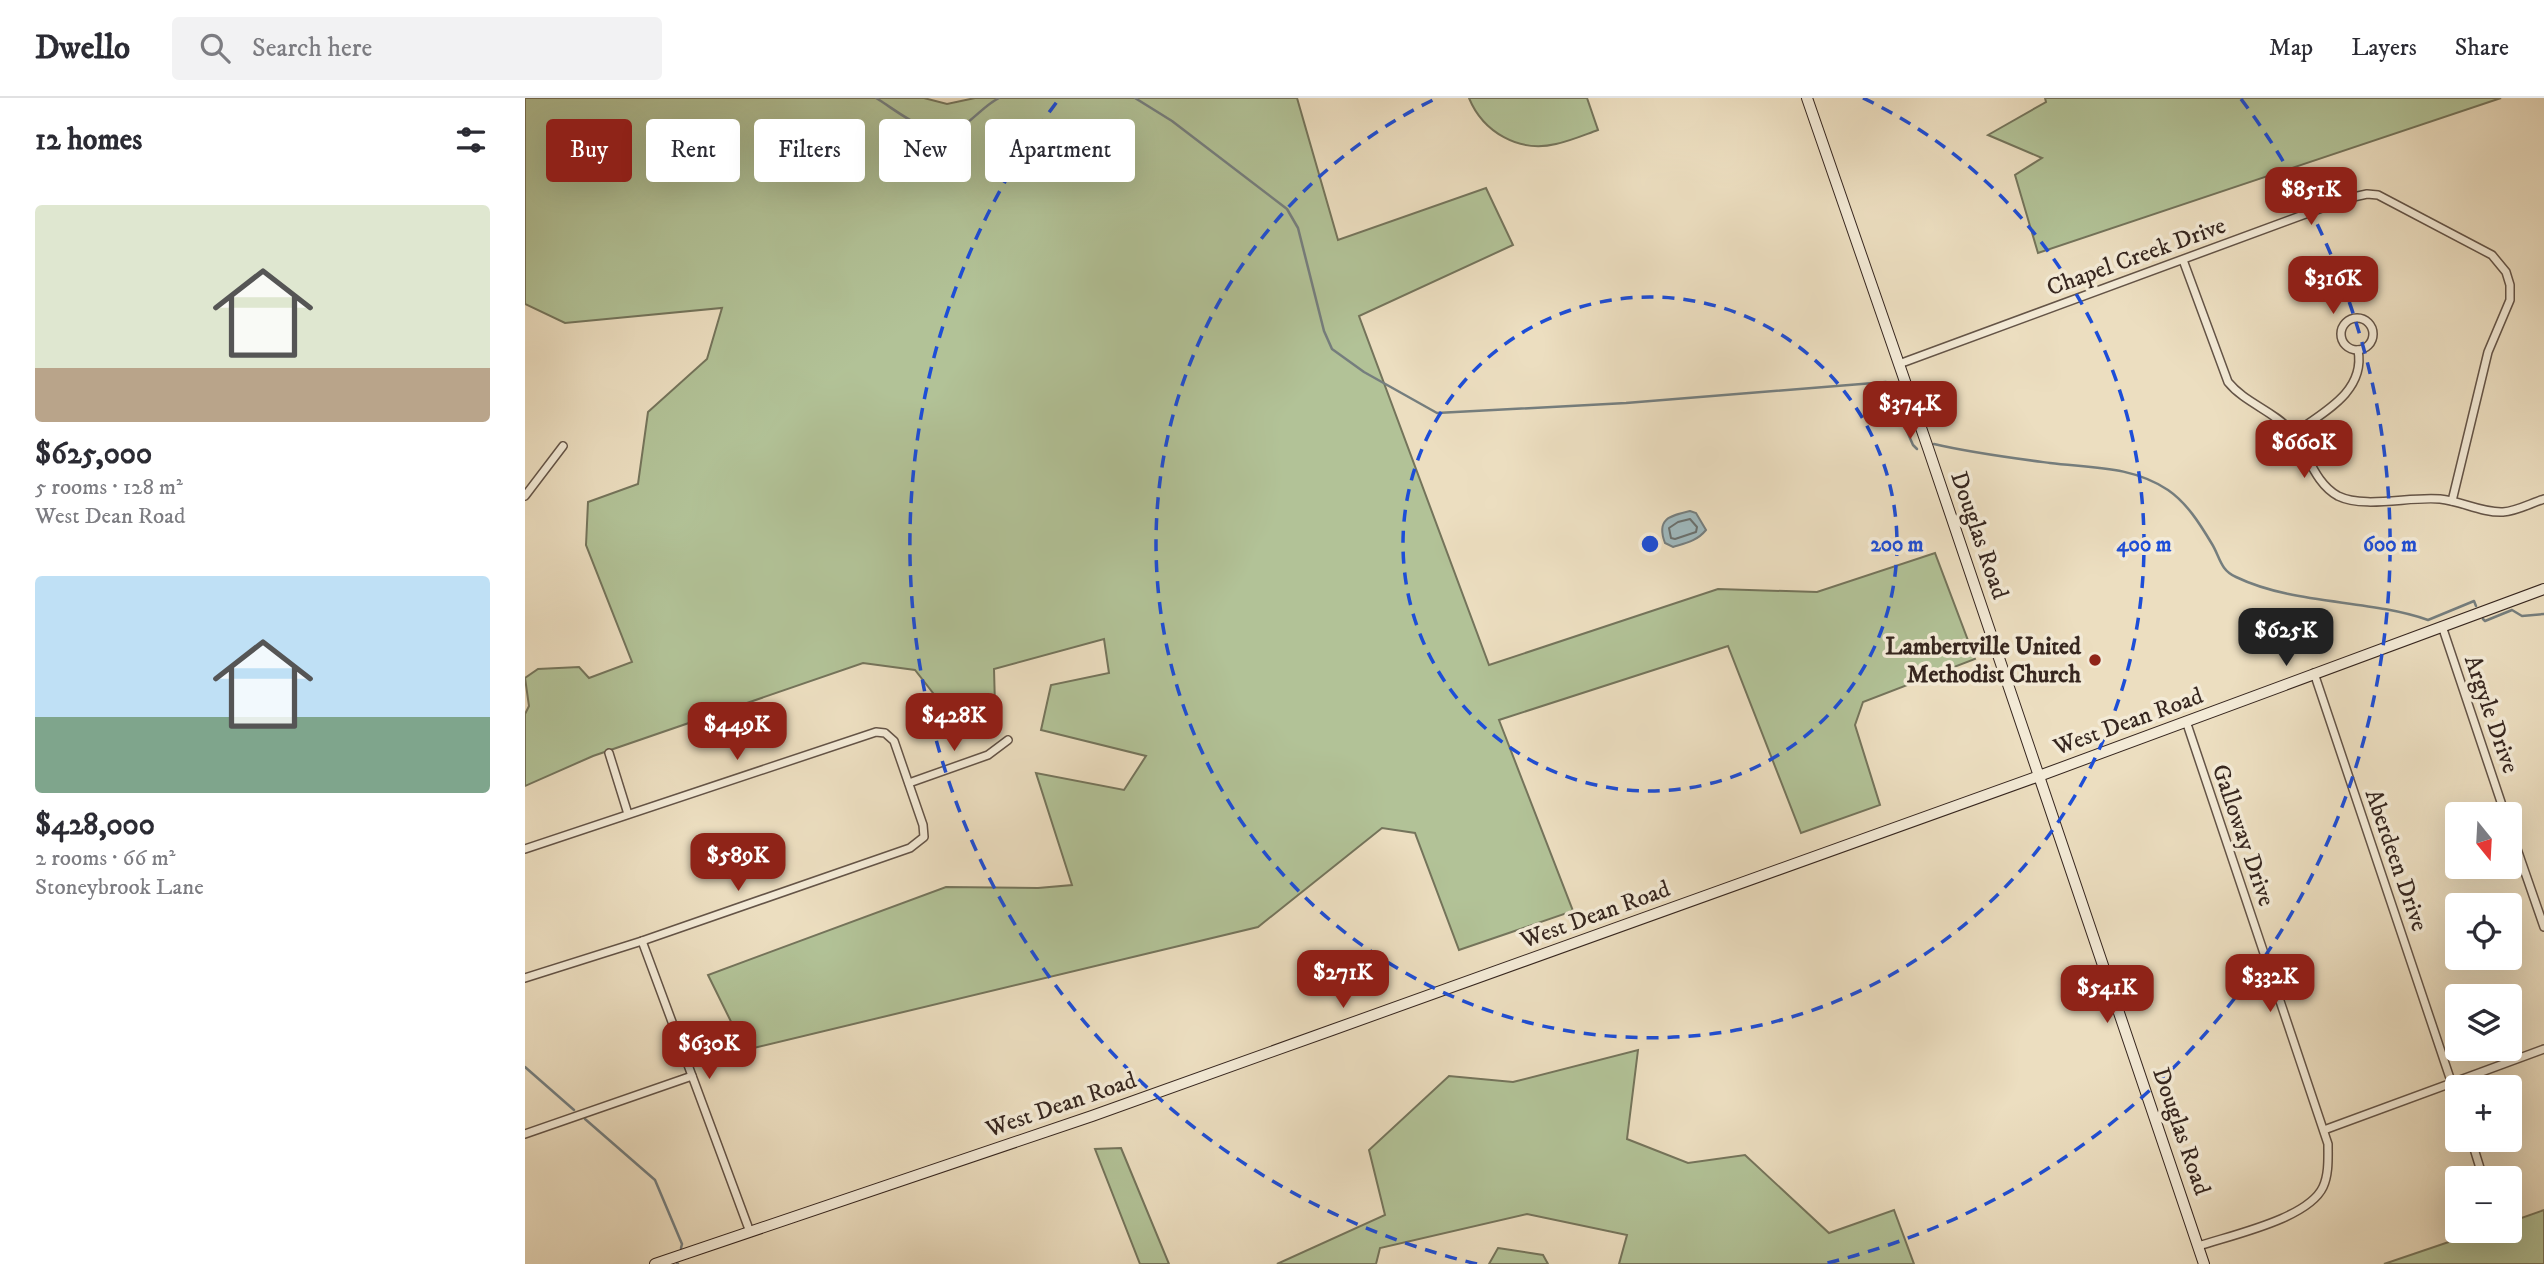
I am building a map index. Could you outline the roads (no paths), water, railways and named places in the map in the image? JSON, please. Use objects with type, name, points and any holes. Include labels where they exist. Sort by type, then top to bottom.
[{"type":"street","name":"Douglas Road","points":[[1807,98],[2204,1264]]},
{"type":"street","name":"Chapel Creek Drive","points":[[1899,364],[2349,198],[2372,194],[2389,200],[2487,251],[2498,260],[2508,279],[2509,300],[2488,352],[2452,501]]},
{"type":"street","points":[[2183,260],[2228,382],[2239,394],[2282,423],[2293,434],[2321,481],[2340,497],[2358,501],[2452,501],[2505,512],[2544,499]]},
{"type":"street","points":[[2356,318],[2368,323],[2373,331],[2369,344],[2358,350],[2345,345],[2341,337],[2344,325],[2356,318]]},
{"type":"street","points":[[2293,434],[2351,389],[2359,368],[2358,350]]},
{"type":"street","points":[[525,496],[563,446]]},
{"type":"street","name":"West Dean Road","points":[[655,1264],[1092,1116],[2039,776],[2544,589]]},
{"type":"street","name":"Argyle Drive","points":[[2442,626],[2501,802]]},
{"type":"street","name":"Aberdeen Drive","points":[[2314,673],[2449,1075]]},
{"type":"street","name":"Galloway Drive","points":[[2186,721],[2328,1144],[2326,1177],[2320,1193],[2312,1202],[2290,1216],[2199,1247]]},
{"type":"street","points":[[525,849],[876,732],[885,733],[894,741],[923,825],[924,837],[910,848],[642,941],[525,978]]},
{"type":"street","points":[[909,783],[988,755],[1008,740]]},
{"type":"street","points":[[609,754],[628,814]]},
{"type":"street","points":[[2522,863],[2544,927]]},
{"type":"street","points":[[642,941],[750,1231]]},
{"type":"street","points":[[2474,1075],[2544,1049]]},
{"type":"street","points":[[525,1134],[692,1076]]},
{"type":"street","points":[[2324,1130],[2445,1086]]},
{"type":"water","points":[[1690,511],[1696,513],[1706,530],[1703,534],[1673,547],[1665,543],[1662,529],[1666,520]]},
{"type":"waterway","points":[[876,98],[927,129],[950,132],[960,128],[999,98]]},
{"type":"waterway","points":[[1135,98],[1172,121],[1287,209],[1298,228],[1324,331],[1332,349],[1364,372],[1437,413],[1626,403],[1886,382],[1890,385],[1896,404]]},
{"type":"waterway","points":[[1899,413],[1917,449]]},
{"type":"waterway","points":[[1934,444],[2007,457],[2111,469],[2154,482],[2175,495],[2187,508],[2227,571],[2258,586],[2282,593],[2381,608],[2428,620],[2474,601],[2476,606]]},
{"type":"waterway","points":[[2483,619],[2485,621],[2512,610],[2522,616],[2544,614]]},
{"type":"waterway","points":[[525,1067],[574,1110]]},
{"type":"waterway","points":[[585,1119],[655,1180],[682,1244],[681,1248]]},
{"type":"place","name":"Lambertville United Methodist Church","points":[[2095,660]]}]
